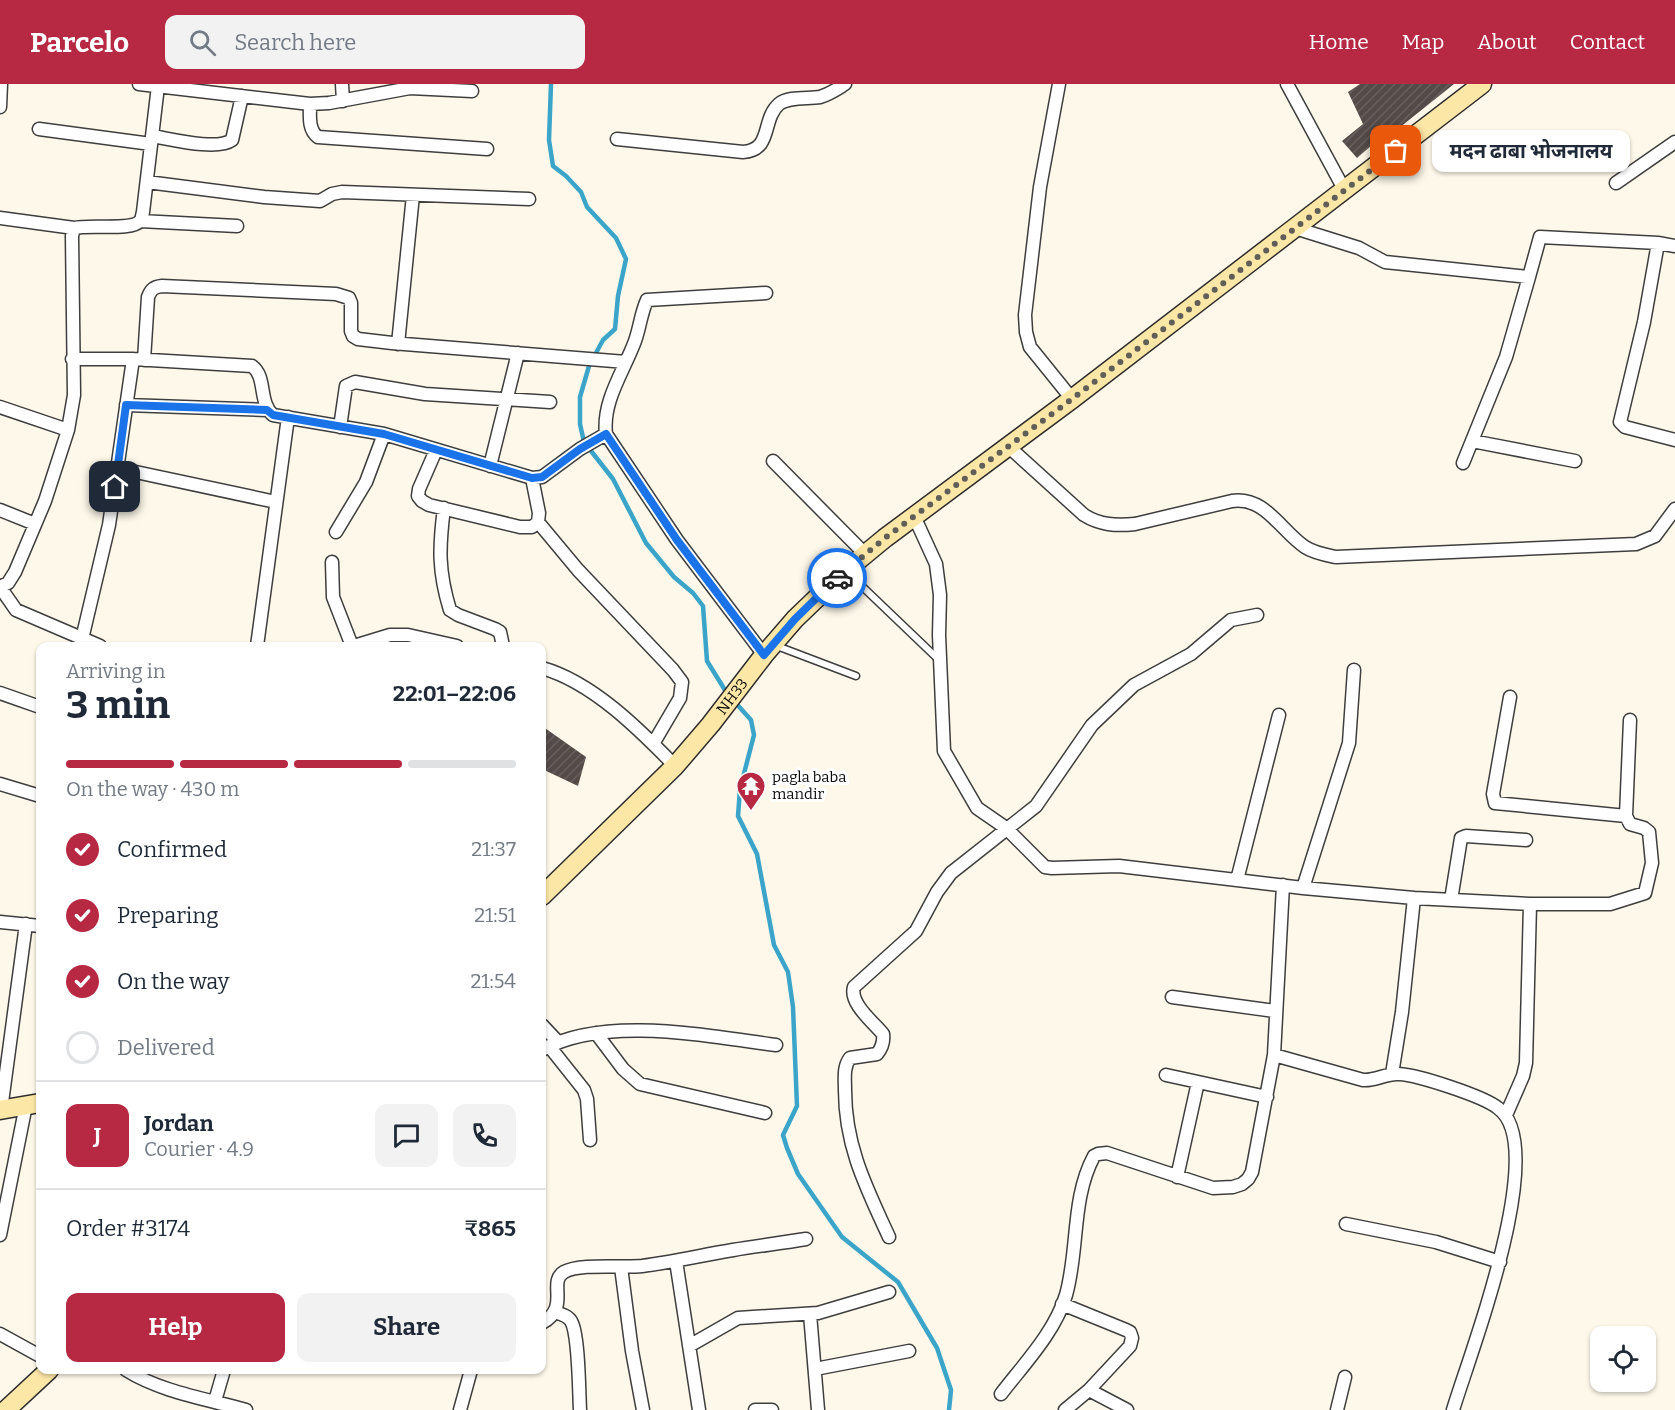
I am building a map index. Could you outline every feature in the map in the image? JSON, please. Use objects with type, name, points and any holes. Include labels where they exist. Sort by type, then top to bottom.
[{"type":"main road","name":"NH33","points":[[546,892],[675,766],[769,650],[814,600],[845,571],[1482,84]]},
{"type":"main road","points":[[1,1110],[33,1104]]},
{"type":"main road","points":[[6,1410],[45,1374]]},
{"type":"street","points":[[0,101],[1,84]]},
{"type":"street","points":[[139,84],[180,86],[310,104],[343,101],[410,88],[472,91]]},
{"type":"street","points":[[342,84],[343,101]]},
{"type":"street","points":[[617,139],[750,151],[760,146],[774,110],[783,101],[819,97],[845,84]]},
{"type":"street","points":[[1059,84],[1040,187],[1025,315],[1030,347],[1072,399]]},
{"type":"street","points":[[1287,84],[1345,191]]},
{"type":"street","points":[[140,221],[158,86]]},
{"type":"street","points":[[39,129],[212,145],[228,143],[232,140],[242,96]]},
{"type":"street","points":[[310,104],[311,127],[313,134],[318,137],[487,149]]},
{"type":"street","points":[[1616,183],[1675,142]]},
{"type":"street","points":[[147,182],[264,197],[320,201],[332,194],[342,192],[529,199]]},
{"type":"street","points":[[398,344],[413,195]]},
{"type":"street","points":[[0,218],[74,228],[93,225],[132,226],[140,221],[237,226]]},
{"type":"street","points":[[74,228],[72,236],[74,395],[68,430],[45,501],[15,572],[8,583],[0,587],[16,609],[90,642]]},
{"type":"street","points":[[1295,228],[1359,248],[1385,262],[1529,277]]},
{"type":"street","points":[[1463,463],[1506,357],[1540,237],[1658,243],[1675,246]]},
{"type":"street","points":[[1658,243],[1644,322],[1620,422],[1625,427],[1675,440]]},
{"type":"street","points":[[82,639],[109,525],[126,405],[139,360],[148,297],[151,290],[156,287],[341,295],[349,298],[351,303],[351,331],[352,336],[358,339],[626,362]]},
{"type":"street","points":[[766,293],[647,300],[626,362],[606,409],[602,437],[677,540],[769,650]]},
{"type":"street","points":[[490,466],[518,353]]},
{"type":"street","points":[[72,359],[252,366],[258,374],[267,410],[273,415],[384,434],[532,478],[542,477],[580,449],[602,437]]},
{"type":"street","points":[[340,426],[344,392],[346,386],[351,382],[425,394],[550,402]]},
{"type":"street","points":[[126,405],[267,410]]},
{"type":"street","points":[[0,407],[68,430]]},
{"type":"street","points":[[258,642],[288,417]]},
{"type":"street","points":[[336,532],[366,482],[384,434]]},
{"type":"street","points":[[1472,441],[1575,461]]},
{"type":"street","points":[[1009,447],[1094,522],[1119,526],[1135,524],[1232,501],[1248,501],[1260,507],[1305,548],[1336,557],[1636,544],[1655,536],[1675,509]]},
{"type":"street","points":[[436,450],[418,496],[429,505],[520,527],[532,527],[538,522],[539,513],[532,478]]},
{"type":"street","points":[[773,461],[865,554]]},
{"type":"street","points":[[117,468],[276,502]]},
{"type":"street","points":[[444,508],[439,548],[440,564],[450,609],[458,615],[500,632],[502,642]]},
{"type":"street","points":[[0,510],[35,524]]},
{"type":"street","points":[[914,516],[936,564],[940,595],[944,751],[977,808],[1006,828],[1046,867],[1119,866],[1303,888],[1414,898],[1530,904],[1610,904],[1645,893],[1652,863],[1650,835],[1647,830],[1630,825],[1626,816],[1630,720]]},
{"type":"street","points":[[538,522],[578,570],[674,669],[682,682],[680,698],[653,744]]},
{"type":"street","points":[[332,562],[333,597],[351,642]]},
{"type":"street","points":[[889,1237],[856,1164],[846,1125],[845,1076],[848,1061],[850,1058],[877,1054],[884,1040],[883,1034],[855,1000],[852,993],[854,987],[916,931],[937,892],[951,873],[1036,806],[1092,724],[1134,685],[1191,654],[1231,620],[1257,615]]},
{"type":"street","points":[[365,642],[390,634],[408,635],[438,642]]},
{"type":"street","points":[[546,670],[574,681],[608,705],[675,766]]},
{"type":"street","points":[[1303,888],[1349,743],[1354,670]]},
{"type":"street","points":[[0,693],[36,706]]},
{"type":"street","points":[[1510,697],[1493,794],[1495,803],[1626,816]]},
{"type":"street","points":[[1237,880],[1279,715]]},
{"type":"street","points":[[0,784],[36,795]]},
{"type":"street","points":[[1451,900],[1461,838],[1466,836],[1526,840]]},
{"type":"street","points":[[1000,1394],[1043,1338],[1062,1304],[1071,1269],[1080,1197],[1094,1156],[1107,1153],[1213,1188],[1242,1184],[1248,1179],[1256,1157],[1274,1055],[1283,885]]},
{"type":"street","points":[[1392,1074],[1402,1012],[1414,898]]},
{"type":"street","points":[[1506,1115],[1523,1076],[1526,1063],[1530,904]]},
{"type":"street","points":[[0,922],[36,925]]},
{"type":"street","points":[[1,1110],[26,924]]},
{"type":"street","points":[[1172,997],[1275,1011]]},
{"type":"street","points":[[590,1140],[587,1099],[584,1090],[549,1046],[584,1034],[670,1032],[776,1045]]},
{"type":"street","points":[[596,1033],[623,1069],[640,1084],[765,1113]]},
{"type":"street","points":[[1274,1055],[1363,1080],[1375,1080],[1392,1074],[1402,1074],[1460,1091],[1498,1107],[1506,1115],[1513,1128],[1514,1188],[1509,1225],[1500,1262],[1453,1410]]},
{"type":"street","points":[[1166,1075],[1267,1096]]},
{"type":"street","points":[[1177,1177],[1198,1082]]},
{"type":"street","points":[[0,1234],[33,1104]]},
{"type":"street","points":[[1346,1224],[1436,1242],[1500,1262]]},
{"type":"street","points":[[546,1320],[555,1312],[557,1283],[566,1271],[676,1261],[806,1239]]},
{"type":"street","points":[[676,1261],[699,1410]]},
{"type":"street","points":[[621,1267],[632,1351],[643,1410]]},
{"type":"street","points":[[689,1346],[738,1318],[810,1314],[889,1292]]},
{"type":"street","points":[[1062,1304],[1126,1330],[1132,1335],[1130,1346],[1089,1390],[1065,1410]]},
{"type":"street","points":[[555,1312],[566,1316],[574,1327],[580,1410]]},
{"type":"street","points":[[810,1314],[818,1410]]},
{"type":"street","points":[[0,1334],[36,1354]]},
{"type":"street","points":[[815,1368],[909,1351]]},
{"type":"street","points":[[132,1374],[163,1386],[246,1410]]},
{"type":"street","points":[[215,1401],[223,1374]]},
{"type":"street","points":[[460,1410],[470,1374]]},
{"type":"street","points":[[1337,1410],[1345,1377]]},
{"type":"street","points":[[1089,1390],[1127,1410]]},
{"type":"street","points":[[755,1410],[772,1410]]},
{"type":"lane","points":[[845,571],[940,661]]},
{"type":"lane","points":[[769,650],[856,676]]},
{"type":"building","points":[[1360,84],[1454,84],[1374,148],[1372,145],[1357,158],[1342,141],[1363,124],[1348,92]]},
{"type":"building","points":[[546,729],[586,757],[578,786],[546,771]]},
{"type":"waterway","points":[[551,84],[549,140],[553,166],[581,192],[587,207],[616,238],[626,259],[618,296],[615,329],[603,340],[589,366],[580,397],[580,424],[584,442],[613,479],[646,543],[674,577],[693,593],[703,606],[707,661],[728,695]]},
{"type":"waterway","points":[[734,701],[751,720],[754,735],[740,789],[738,816],[757,854],[774,945],[788,972],[793,1007],[797,1106],[783,1135],[798,1174],[842,1237],[898,1282],[937,1348],[951,1390],[949,1410]]},
{"type":"way so far","points":[[837,578],[885,538],[1072,399],[1396,151]]},
{"type":"place","name":"मदन ढाबा भोजनालय","points":[[1396,151]]},
{"type":"place","name":"pagla baba mandir","points":[[751,812]]},
{"type":"route","points":[[115,487],[126,405],[267,410],[273,415],[384,434],[532,478],[542,477],[580,449],[606,434],[677,540],[764,655],[795,619],[837,578]]}]
